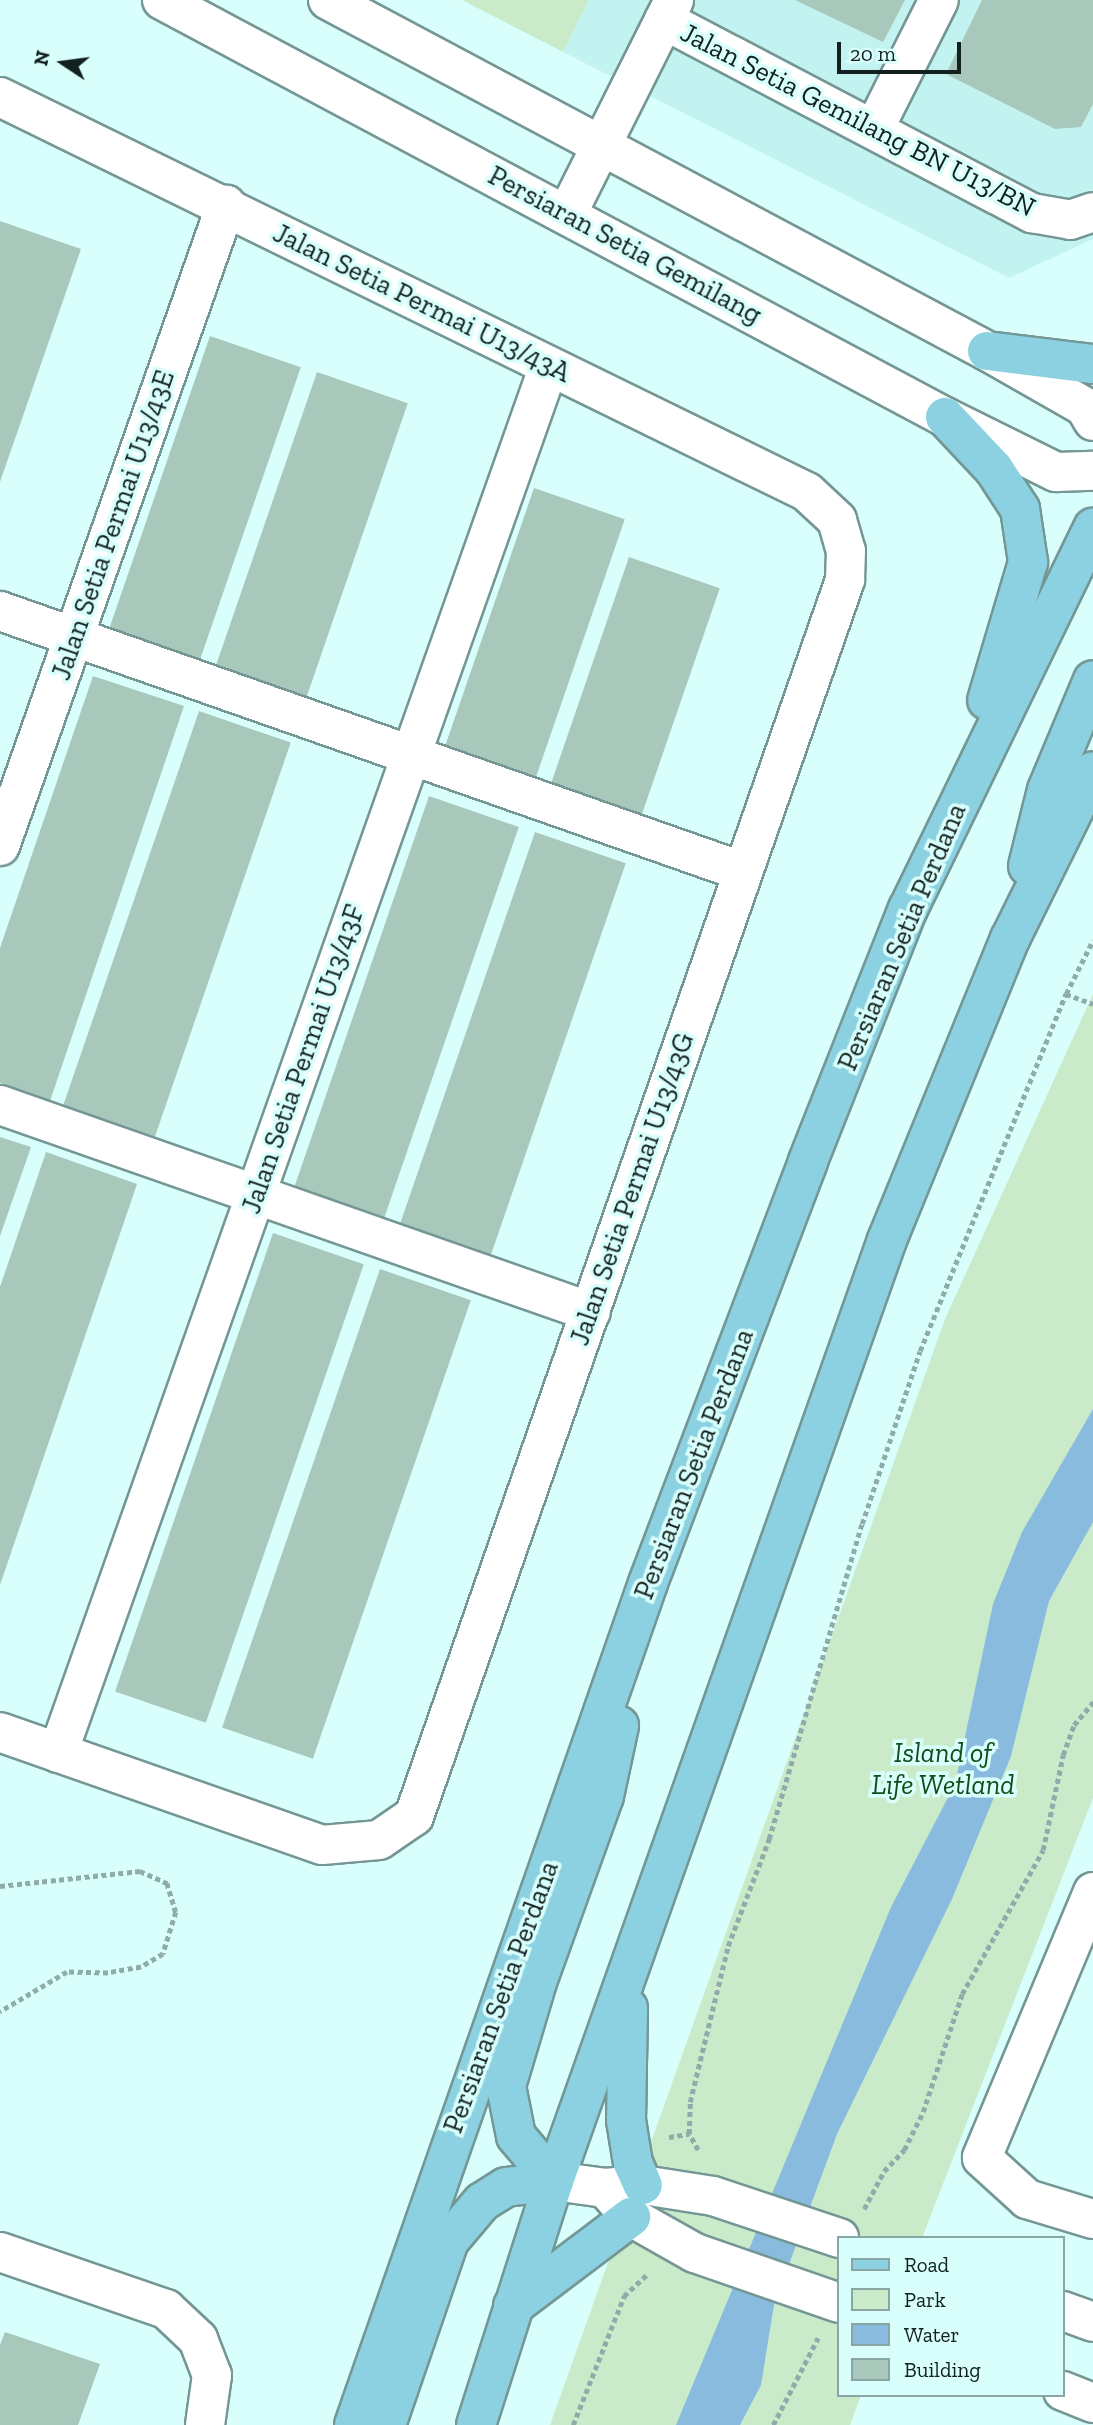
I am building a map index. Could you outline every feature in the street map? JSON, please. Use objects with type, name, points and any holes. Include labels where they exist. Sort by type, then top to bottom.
[{"type":"main road","points":[[987,351],[1093,364]]},
{"type":"main road","points":[[946,417],[994,469],[1020,509],[1028,562],[949,822]]},
{"type":"main road","name":"Persiaran Setia Perdana","points":[[354,2425],[648,1583],[813,1148],[908,909],[1093,528]]},
{"type":"main road","points":[[1010,939],[1047,790],[1093,680]]},
{"type":"main road","points":[[476,2425],[554,2181],[887,1240],[1010,939],[1093,771]]},
{"type":"main road","points":[[554,2181],[516,2136],[506,2086],[537,1982],[604,1796],[648,1583]]},
{"type":"main road","points":[[513,2306],[637,2201],[626,2120],[629,1975]]},
{"type":"main road","points":[[386,2425],[449,2241],[482,2202],[506,2187],[554,2181]]},
{"type":"street","name":"Persiaran Setia Gemilang","points":[[162,0],[946,417],[1056,472],[1093,471]]},
{"type":"street","points":[[328,0],[987,351],[1085,407],[1093,421]]},
{"type":"street","points":[[874,129],[939,0]]},
{"type":"street","points":[[567,214],[669,10]]},
{"type":"street","name":"Jalan Setia Gemilang BN U13/BN","points":[[669,10],[874,129],[1032,213],[1070,220],[1093,212]]},
{"type":"street","name":"Jalan Setia Permai U13/43A","points":[[0,97],[226,205],[807,492],[837,520]]},
{"type":"street","name":"Jalan Setia Permai U13/43E","points":[[0,846],[226,205]]},
{"type":"street","name":"Jalan Setia Permai U13/43F","points":[[58,1753],[549,366]]},
{"type":"street","name":"Jalan Setia Permai U13/43G","points":[[58,1753],[321,1845],[379,1840],[414,1816],[591,1312],[741,871],[845,580],[846,551],[837,520]]},
{"type":"street","points":[[0,611],[741,871]]},
{"type":"street","points":[[0,1105],[591,1312]]},
{"type":"street","points":[[0,1732],[58,1753]]},
{"type":"street","points":[[1093,1892],[982,2158],[1027,2199],[1093,2219]]},
{"type":"street","points":[[554,2181],[605,2188],[637,2201],[695,2253],[837,2302]]},
{"type":"street","points":[[637,2201],[713,2196],[853,2229]]},
{"type":"street","points":[[0,2252],[166,2309],[198,2339],[212,2375],[205,2425]]},
{"type":"street","points":[[1065,2312],[1093,2322]]},
{"type":"street","points":[[1065,2392],[1093,2403]]},
{"type":"path","points":[[705,2154],[694,2148],[689,2134],[690,2102],[728,1946],[768,1839],[862,1524],[920,1351],[1066,994],[1093,940]]},
{"type":"path","points":[[1066,994],[1093,1004]]},
{"type":"path","points":[[853,2229],[884,2171],[904,2150],[923,2112],[962,1994],[1043,1850],[1063,1755],[1074,1725],[1093,1702]]},
{"type":"path","points":[[0,1886],[140,1871],[167,1883],[176,1912],[163,1954],[141,1967],[108,1973],[67,1972],[0,2012]]},
{"type":"path","points":[[573,2425],[624,2296],[642,2276],[655,2272]]},
{"type":"path","points":[[772,2425],[812,2342],[821,2336]]},
{"type":"shaded area","points":[[589,0],[1093,0],[1093,239],[1009,278],[563,52]]},
{"type":"green space","points":[[462,0],[589,0],[563,52]]},
{"type":"green space","name":"Island of Life Wetland","points":[[1093,994],[1093,1798],[923,2236],[838,2236],[838,2397],[860,2397],[850,2425],[550,2425],[945,1319]]},
{"type":"water","points":[[1093,1409],[1093,1522],[1049,1601],[1011,1756],[952,1899],[837,2134],[774,2305],[761,2385],[740,2425],[676,2425],[891,1907],[955,1784],[993,1604],[1022,1532]]},
{"type":"building","points":[[795,0],[905,0],[883,42]]},
{"type":"building","points":[[982,0],[1093,0],[1093,104],[1081,127],[1055,129],[946,74]]},
{"type":"building","points":[[0,221],[81,249],[0,482]]},
{"type":"building","points":[[210,336],[301,367],[199,662],[108,631]]},
{"type":"building","points":[[317,372],[408,403],[306,698],[215,667]]},
{"type":"building","points":[[534,488],[625,519],[534,782],[443,751]]},
{"type":"building","points":[[629,557],[720,588],[641,818],[550,787]]},
{"type":"building","points":[[93,676],[184,706],[50,1101],[0,1083],[0,948]]},
{"type":"building","points":[[199,711],[291,743],[155,1137],[63,1105]]},
{"type":"building","points":[[429,796],[519,827],[383,1220],[294,1189]]},
{"type":"building","points":[[535,832],[626,863],[490,1257],[400,1225]]},
{"type":"building","points":[[0,1137],[31,1147],[0,1236]]},
{"type":"building","points":[[46,1152],[137,1184],[0,1585],[0,1287]]},
{"type":"building","points":[[273,1233],[364,1264],[206,1723],[115,1692]]},
{"type":"building","points":[[380,1269],[471,1300],[313,1759],[222,1728]]},
{"type":"building","points":[[5,2332],[100,2364],[78,2425],[0,2425],[0,2345]]}]
